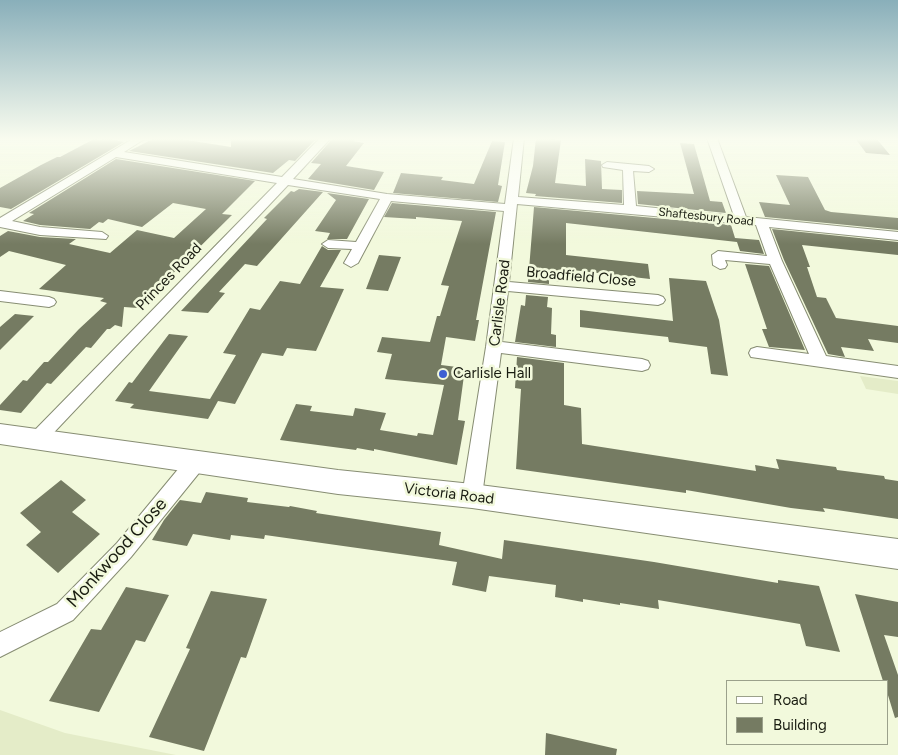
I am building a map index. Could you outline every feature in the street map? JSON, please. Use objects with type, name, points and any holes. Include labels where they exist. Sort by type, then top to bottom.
[{"type":"street","points":[[1,223],[83,173]]},
{"type":"street","name":"Shaftesbury Road","points":[[230,173],[387,197],[630,209],[898,236]]},
{"type":"street","name":"Princes Road","points":[[37,439],[292,173]]},
{"type":"street","name":"Carlisle Road","points":[[472,496],[494,347],[516,173]]},
{"type":"street","points":[[628,173],[630,209]]},
{"type":"street","points":[[724,173],[741,220]]},
{"type":"street","points":[[351,263],[387,197]]},
{"type":"street","points":[[761,222],[775,262],[820,361]]},
{"type":"street","points":[[1,223],[40,231],[102,236]]},
{"type":"street","points":[[328,244],[361,246]]},
{"type":"street","points":[[720,265],[718,255],[775,262]]},
{"type":"street","name":"Broadfield Close","points":[[502,286],[658,300]]},
{"type":"street","points":[[0,296],[49,302]]},
{"type":"street","points":[[494,347],[642,365]]},
{"type":"street","points":[[757,353],[898,372]]},
{"type":"street","name":"Victoria Road","points":[[0,434],[338,482],[472,496],[898,554]]},
{"type":"street","name":"Monkwood Close","points":[[0,645],[65,612],[124,550],[196,462]]},
{"type":"shaded area","points":[[860,376],[898,381],[898,394],[866,389]]},
{"type":"shaded area","points":[[0,710],[65,733],[176,755],[0,755]]},
{"type":"building","points":[[26,173],[71,173],[11,209],[0,207],[0,188]]},
{"type":"building","points":[[93,173],[206,173],[255,181],[222,214],[232,215],[138,308],[124,307],[122,327],[115,325],[107,329],[91,348],[86,347],[51,384],[47,383],[21,413],[0,410],[0,405],[23,380],[27,381],[44,362],[48,362],[107,303],[100,301],[104,298],[39,289],[66,265],[9,251],[0,257],[0,236],[8,231],[40,237],[76,239],[69,244],[110,253],[137,230],[174,238],[206,209],[173,203],[142,227],[108,219],[103,223],[99,222],[90,229],[40,225],[23,221],[34,214],[29,213]]},
{"type":"building","points":[[313,173],[383,173],[374,190],[308,179]]},
{"type":"building","points":[[401,173],[443,177],[441,180],[474,184],[479,173],[500,173],[498,185],[502,186],[498,202],[393,193]]},
{"type":"building","points":[[531,173],[556,173],[555,183],[586,186],[586,173],[601,173],[602,189],[622,190],[622,203],[535,196],[536,194],[526,193]]},
{"type":"building","points":[[688,173],[702,173],[710,201],[722,202],[726,213],[638,204],[637,191],[694,194]]},
{"type":"building","points":[[776,175],[808,177],[825,210],[898,218],[898,230],[765,217],[759,202],[790,205]]},
{"type":"building","points":[[299,189],[323,192],[257,266],[245,264],[219,292],[225,293],[208,313],[181,311],[267,219],[264,218],[291,191],[294,192]]},
{"type":"building","points":[[327,193],[369,199],[347,239],[327,239],[330,233],[315,231],[336,200]]},
{"type":"building","points":[[392,203],[496,212],[476,320],[479,320],[475,341],[446,337],[441,365],[465,368],[458,420],[465,421],[457,465],[374,449],[374,451],[357,448],[356,450],[280,440],[296,404],[312,406],[310,411],[353,416],[355,408],[386,413],[380,430],[417,436],[418,433],[433,435],[444,385],[385,379],[392,354],[377,352],[382,337],[430,342],[437,316],[440,316],[449,286],[441,285],[462,221],[416,217],[416,219],[384,217]]},
{"type":"building","points":[[534,207],[731,225],[735,238],[759,240],[764,254],[740,251],[737,242],[566,223],[566,255],[648,264],[650,279],[564,269],[563,282],[549,280],[549,284],[528,282]]},
{"type":"building","points":[[772,229],[898,242],[898,255],[802,245],[810,267],[807,267],[817,297],[826,298],[836,318],[898,326],[898,343],[868,339],[874,351],[841,347],[845,357],[828,354],[784,260]]},
{"type":"building","points":[[322,246],[328,250],[341,250],[320,287],[344,289],[316,351],[287,348],[283,356],[262,353],[235,404],[218,401],[208,419],[130,408],[134,404],[115,401],[129,382],[132,383],[169,334],[188,336],[149,391],[210,399],[236,355],[223,353],[250,308],[260,310],[280,281],[300,284]]},
{"type":"building","points":[[379,255],[401,257],[388,291],[366,289]]},
{"type":"building","points":[[745,264],[769,266],[805,350],[769,347],[762,329],[767,329]]},
{"type":"building","points":[[669,278],[706,281],[719,320],[728,376],[711,374],[707,347],[669,342],[668,337],[580,327],[580,310],[673,321]]},
{"type":"building","points":[[526,295],[548,297],[547,307],[552,308],[551,334],[556,335],[556,347],[515,342],[521,305],[525,306]]},
{"type":"building","points":[[15,314],[34,316],[0,350],[0,327]]},
{"type":"building","points":[[517,357],[564,363],[564,405],[581,408],[582,444],[756,471],[755,465],[779,469],[776,459],[884,476],[885,479],[898,481],[898,519],[823,508],[825,512],[791,508],[686,490],[686,493],[516,469],[521,389],[515,388]]},
{"type":"building","points":[[61,480],[86,500],[72,512],[100,534],[58,573],[26,545],[41,532],[20,513]]},
{"type":"building","points":[[206,492],[248,498],[247,502],[290,506],[317,511],[316,513],[441,532],[439,545],[502,559],[504,540],[654,562],[778,583],[778,580],[819,586],[840,652],[806,646],[800,624],[658,600],[659,609],[583,599],[583,602],[555,597],[556,585],[489,576],[486,592],[452,585],[457,562],[265,535],[264,539],[231,535],[230,540],[193,534],[187,546],[152,540],[164,520],[180,500],[201,503]]},
{"type":"building","points":[[126,587],[169,595],[145,642],[136,640],[99,712],[49,701],[91,629],[101,630]]},
{"type":"building","points":[[211,591],[267,599],[246,658],[241,657],[204,751],[149,737],[190,649],[186,648]]},
{"type":"building","points":[[855,594],[898,602],[898,637],[884,635],[898,675],[898,717],[895,718],[888,695],[888,680],[883,680]]},
{"type":"building","points":[[546,733],[617,749],[616,755],[545,755]]},
{"type":"place","name":"Carlisle Hall","points":[[443,374]]}]
